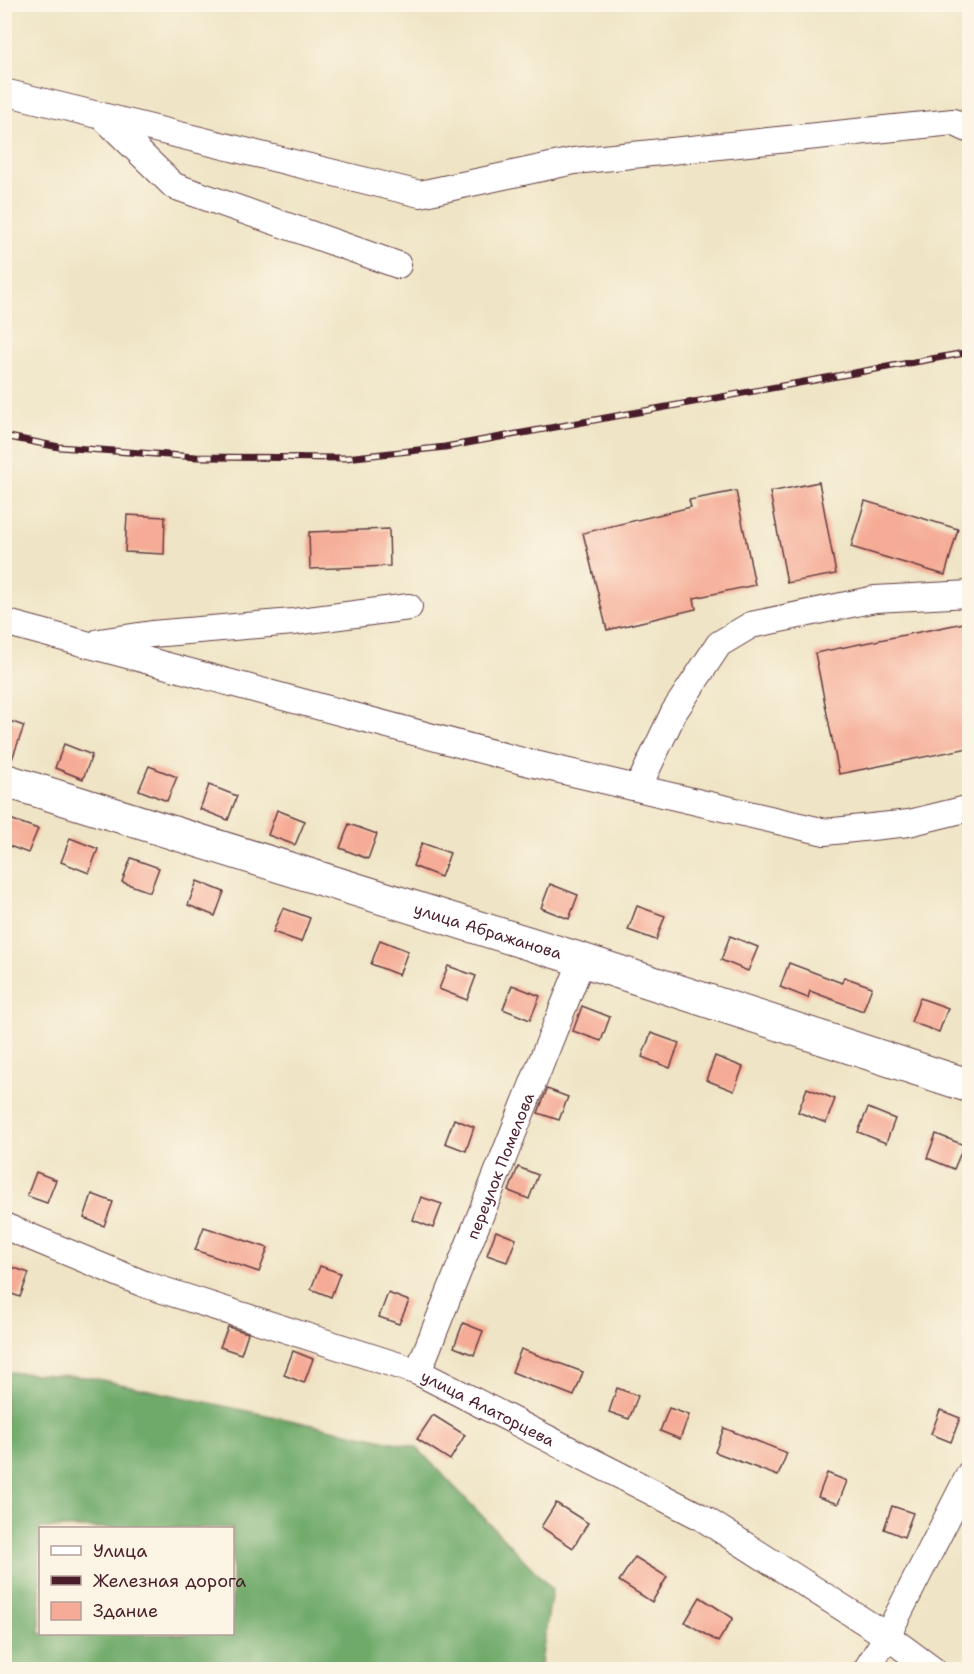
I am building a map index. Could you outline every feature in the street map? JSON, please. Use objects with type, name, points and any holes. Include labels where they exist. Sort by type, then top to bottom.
[{"type":"main road","name":"улица Абражанова","points":[[4,780],[582,960],[969,1086]]},
{"type":"street","points":[[4,92],[420,194],[574,161],[953,122],[969,130]]},
{"type":"street","points":[[102,116],[174,186],[398,265]]},
{"type":"street","points":[[638,788],[674,711],[718,644],[751,625],[875,599],[969,594]]},
{"type":"street","points":[[90,643],[152,634],[293,622],[409,608]]},
{"type":"street","points":[[4,622],[90,643],[515,759],[825,832],[909,823],[969,808]]},
{"type":"street","name":"переулок Помелова","points":[[418,1372],[582,960]]},
{"type":"street","name":"улица Алаторцева","points":[[4,1226],[144,1284],[418,1372],[701,1518],[887,1636],[933,1670]]},
{"type":"street","points":[[866,1670],[887,1636],[969,1473]]},
{"type":"green space","points":[[5,1372],[88,1377],[416,1447],[552,1589],[540,1669],[5,1669]]},
{"type":"building","points":[[819,482],[836,574],[787,583],[770,492]]},
{"type":"building","points":[[736,491],[755,585],[694,598],[696,609],[607,630],[583,533],[691,507],[689,500]]},
{"type":"building","points":[[865,501],[958,529],[945,575],[851,547]]},
{"type":"building","points":[[127,515],[165,517],[164,554],[125,552]]},
{"type":"building","points":[[389,529],[390,566],[310,569],[309,532]]},
{"type":"building","points":[[969,622],[969,748],[839,774],[815,653]]},
{"type":"building","points":[[4,719],[24,726],[11,762],[4,762]]},
{"type":"building","points":[[64,744],[92,755],[83,779],[55,768]]},
{"type":"building","points":[[149,766],[177,777],[167,801],[139,790]]},
{"type":"building","points":[[209,785],[237,796],[228,820],[200,809]]},
{"type":"building","points":[[277,810],[305,821],[295,845],[268,835]]},
{"type":"building","points":[[10,819],[38,829],[28,853],[4,844],[4,832]]},
{"type":"building","points":[[349,824],[377,834],[368,859],[340,848]]},
{"type":"building","points":[[70,838],[98,849],[89,873],[61,862]]},
{"type":"building","points":[[422,843],[450,853],[441,877],[413,866]]},
{"type":"building","points":[[131,858],[159,868],[150,892],[122,882]]},
{"type":"building","points":[[197,881],[224,892],[215,916],[188,905]]},
{"type":"building","points":[[550,884],[578,895],[569,919],[541,908]]},
{"type":"building","points":[[637,906],[665,916],[656,940],[628,930]]},
{"type":"building","points":[[283,908],[310,918],[301,942],[273,932]]},
{"type":"building","points":[[730,936],[758,947],[748,971],[721,960]]},
{"type":"building","points":[[380,940],[408,951],[399,975],[371,964]]},
{"type":"building","points":[[789,963],[842,983],[844,977],[872,987],[863,1011],[810,991],[808,998],[780,987]]},
{"type":"building","points":[[448,966],[476,976],[467,1000],[439,989]]},
{"type":"building","points":[[512,985],[540,996],[530,1020],[503,1009]]},
{"type":"building","points":[[920,998],[948,1008],[939,1032],[911,1022]]},
{"type":"building","points":[[582,1006],[610,1017],[601,1041],[573,1031]]},
{"type":"building","points":[[651,1033],[679,1043],[670,1068],[642,1057]]},
{"type":"building","points":[[715,1056],[743,1067],[734,1091],[706,1080]]},
{"type":"building","points":[[807,1088],[835,1099],[826,1123],[798,1112]]},
{"type":"building","points":[[547,1089],[568,1097],[559,1120],[538,1113]]},
{"type":"building","points":[[868,1108],[895,1119],[886,1143],[858,1132]]},
{"type":"building","points":[[454,1119],[474,1127],[466,1151],[445,1143]]},
{"type":"building","points":[[936,1134],[964,1145],[954,1169],[927,1158]]},
{"type":"building","points":[[518,1167],[538,1175],[529,1199],[509,1191]]},
{"type":"building","points":[[36,1172],[56,1180],[47,1203],[27,1196]]},
{"type":"building","points":[[92,1194],[113,1202],[104,1226],[84,1218]]},
{"type":"building","points":[[421,1197],[442,1204],[433,1228],[413,1220]]},
{"type":"building","points":[[204,1227],[268,1248],[259,1272],[195,1250]]},
{"type":"building","points":[[496,1231],[516,1239],[507,1262],[487,1255]]},
{"type":"building","points":[[9,1266],[29,1273],[20,1297],[4,1291],[4,1278]]},
{"type":"building","points":[[320,1266],[340,1273],[331,1297],[311,1289]]},
{"type":"building","points":[[388,1293],[409,1301],[399,1324],[379,1317]]},
{"type":"building","points":[[463,1323],[483,1331],[474,1355],[454,1347]]},
{"type":"building","points":[[228,1327],[248,1333],[241,1354],[220,1347]]},
{"type":"building","points":[[521,1349],[583,1372],[574,1396],[512,1372]]},
{"type":"building","points":[[293,1351],[313,1359],[304,1383],[284,1375]]},
{"type":"building","points":[[617,1388],[638,1396],[629,1419],[609,1412]]},
{"type":"building","points":[[669,1408],[689,1415],[680,1439],[660,1431]]},
{"type":"building","points":[[940,1410],[960,1418],[951,1442],[931,1434]]},
{"type":"building","points":[[433,1415],[465,1435],[450,1460],[417,1439]]},
{"type":"building","points":[[724,1428],[787,1453],[778,1476],[715,1452]]},
{"type":"building","points":[[827,1473],[847,1481],[838,1504],[818,1497]]},
{"type":"building","points":[[556,1503],[588,1523],[573,1548],[541,1527]]},
{"type":"building","points":[[892,1506],[913,1513],[904,1537],[884,1529]]},
{"type":"building","points":[[635,1557],[667,1577],[652,1602],[619,1581]]},
{"type":"building","points":[[700,1597],[733,1618],[718,1642],[685,1622]]},
{"type":"railway","points":[[4,436],[59,447],[196,457],[346,458],[445,447],[970,352]]}]
